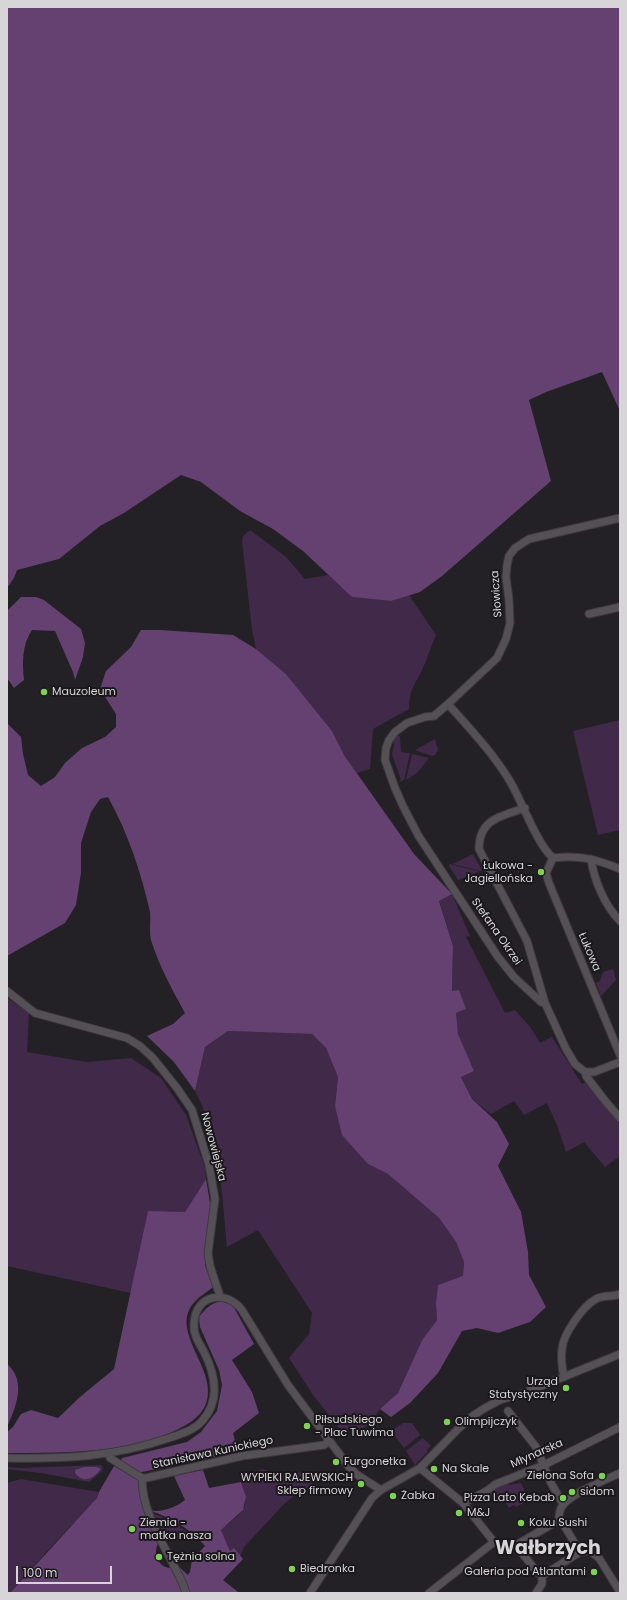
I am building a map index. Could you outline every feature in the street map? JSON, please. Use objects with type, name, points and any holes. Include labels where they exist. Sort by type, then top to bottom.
[{"type":"street","name":"Słowicza","points":[[402,806],[385,760],[387,744],[395,732],[407,723],[425,717],[434,716],[497,658],[506,639],[510,623],[510,600],[506,577],[506,565],[509,556],[515,548],[529,539],[620,518]]},
{"type":"street","points":[[589,614],[620,607]]},
{"type":"street","points":[[448,704],[499,763],[525,808],[544,848],[553,858],[578,856],[620,869]]},
{"type":"street","name":"Stefana Okrzei","points":[[402,806],[418,834],[498,957],[514,977],[541,1002],[545,1003]]},
{"type":"street","name":"Stefana Okrzei","points":[[525,808],[499,816],[489,822],[483,831],[479,849],[527,941],[545,1003]]},
{"type":"street","name":"Łukowa","points":[[553,858],[546,873],[549,883],[620,1055]]},
{"type":"street","points":[[591,859],[600,887],[608,905],[613,914],[620,921]]},
{"type":"street","name":"Nowowiejska","points":[[7,991],[36,1013],[127,1038],[140,1046],[153,1058],[177,1088],[192,1110],[209,1165],[215,1199],[208,1253],[210,1266],[220,1296]]},
{"type":"street","points":[[545,1003],[566,1049],[575,1064],[585,1072],[586,1076],[620,1118]]},
{"type":"street","points":[[585,1072],[594,1072],[620,1062]]},
{"type":"street","points":[[564,1376],[562,1348],[569,1328],[581,1312],[596,1298],[614,1297],[620,1294]]},
{"type":"street","points":[[7,1458],[61,1458],[109,1454],[146,1446],[185,1432],[203,1420],[211,1408],[215,1395],[215,1386],[213,1374],[194,1330],[194,1323],[197,1309],[211,1298],[220,1296],[233,1300],[242,1310],[284,1379],[329,1442],[353,1471],[381,1490]]},
{"type":"street","points":[[310,1593],[372,1498],[381,1490],[420,1468],[459,1428],[474,1415],[500,1400],[620,1354]]},
{"type":"street","points":[[508,1411],[531,1440],[563,1504]]},
{"type":"street","name":"Młynarska","points":[[463,1503],[485,1492],[496,1484],[544,1465],[620,1427]]},
{"type":"street","name":"Stanisława Kunickiego","points":[[109,1454],[110,1458],[142,1478],[242,1456],[324,1445],[329,1442]]},
{"type":"street","points":[[420,1468],[463,1503],[494,1542],[505,1546],[517,1547],[542,1576]]},
{"type":"street","points":[[559,1520],[560,1510],[563,1504],[584,1490],[620,1473]]},
{"type":"street","points":[[142,1478],[148,1514],[160,1540],[183,1582],[186,1593]]},
{"type":"street","points":[[517,1547],[518,1544],[559,1520]]},
{"type":"street","points":[[559,1520],[562,1522],[580,1552]]},
{"type":"street","points":[[429,1593],[494,1542]]},
{"type":"street","points":[[542,1576],[580,1552],[590,1551],[597,1555],[620,1592]]},
{"type":"street","points":[[536,1593],[542,1584],[542,1576]]},
{"type":"shaded area","points":[[7,7],[620,7],[620,411],[602,372],[546,392],[529,400],[551,481],[442,576],[420,592],[391,601],[352,597],[303,551],[273,529],[240,511],[201,482],[181,475],[124,513],[100,526],[59,559],[17,570],[14,578],[7,588]]},
{"type":"shaded area","points":[[250,530],[286,557],[305,579],[329,575],[353,597],[391,601],[409,595],[436,635],[423,668],[411,692],[409,709],[373,729],[370,769],[357,773],[344,755],[332,731],[286,674],[256,649],[252,630],[242,541],[243,536]]},
{"type":"shaded area","points":[[21,597],[36,597],[44,600],[81,629],[85,643],[83,657],[75,680],[55,631],[32,630],[26,642],[24,654],[24,680],[14,688],[7,678],[7,611]]},
{"type":"shaded area","points":[[141,630],[233,635],[256,649],[286,674],[332,731],[344,755],[414,854],[452,894],[439,901],[453,946],[452,991],[459,990],[466,1009],[456,1013],[458,1034],[474,1071],[461,1077],[472,1099],[497,1122],[509,1144],[498,1166],[521,1212],[528,1252],[529,1275],[546,1307],[530,1322],[498,1333],[477,1328],[462,1331],[438,1373],[410,1403],[391,1417],[380,1409],[398,1393],[422,1340],[437,1320],[436,1304],[438,1285],[463,1276],[464,1262],[456,1242],[439,1218],[388,1174],[368,1164],[342,1135],[335,1106],[338,1077],[326,1048],[312,1034],[228,1031],[205,1047],[195,1091],[174,1062],[147,1036],[173,1024],[185,1013],[154,950],[150,937],[150,912],[138,868],[128,839],[108,797],[100,799],[91,812],[81,843],[81,873],[76,905],[65,923],[7,956],[7,723],[21,737],[28,775],[41,786],[55,777],[65,763],[82,748],[105,737],[116,727],[116,714],[100,689],[106,671],[131,647]]},
{"type":"shaded area","points":[[620,720],[620,830],[598,835],[573,731]]},
{"type":"shaded area","points":[[396,734],[400,737],[401,752],[410,753],[404,780],[398,783],[401,780],[392,754],[394,745],[392,740]]},
{"type":"shaded area","points":[[435,739],[438,750],[435,755],[432,756],[415,750]]},
{"type":"shaded area","points":[[412,754],[429,758],[417,773],[406,780]]},
{"type":"shaded area","points":[[473,854],[482,870],[480,871],[445,862],[453,864]]},
{"type":"shaded area","points":[[449,864],[478,871],[478,872],[458,880]]},
{"type":"shaded area","points":[[452,894],[470,936],[466,937],[505,1013],[515,1010],[531,1028],[540,1043],[552,1037],[582,1084],[587,1081],[620,1124],[620,1156],[605,1167],[584,1142],[566,1152],[557,1125],[547,1103],[524,1115],[514,1101],[491,1114],[472,1099],[461,1076],[474,1071],[461,1043],[456,1021],[456,1013],[466,1009],[452,992],[453,946],[439,900]]},
{"type":"shaded area","points":[[613,969],[616,980],[601,996],[596,983],[600,981],[603,972]]},
{"type":"shaded area","points":[[7,998],[29,1013],[27,1052],[87,1062],[131,1058],[161,1078],[186,1115],[205,1168],[206,1179],[185,1212],[148,1212],[131,1293],[7,1266]]},
{"type":"shaded area","points":[[228,1031],[312,1034],[326,1048],[338,1077],[335,1106],[368,1164],[388,1174],[439,1218],[456,1242],[464,1262],[463,1276],[436,1304],[437,1320],[422,1340],[398,1393],[380,1409],[369,1424],[356,1434],[349,1430],[340,1429],[313,1395],[289,1358],[309,1334],[312,1313],[258,1230],[227,1247],[215,1147],[210,1127],[195,1091],[205,1047]]},
{"type":"shaded area","points":[[206,1179],[210,1203],[205,1266],[212,1281],[213,1287],[199,1297],[192,1305],[187,1315],[189,1337],[204,1371],[207,1382],[207,1402],[203,1409],[192,1421],[185,1425],[170,1433],[145,1442],[92,1451],[7,1453],[7,1432],[13,1427],[21,1414],[31,1410],[58,1418],[80,1397],[114,1369],[148,1211],[185,1212]]},
{"type":"shaded area","points":[[222,1301],[232,1304],[254,1344],[232,1360],[252,1392],[259,1413],[233,1433],[238,1452],[137,1473],[121,1461],[122,1458],[187,1442],[201,1432],[217,1411],[222,1385],[219,1370],[200,1327],[199,1317],[209,1306]]},
{"type":"shaded area","points":[[7,1364],[17,1378],[18,1394],[14,1411],[7,1427]]},
{"type":"shaded area","points":[[403,1423],[412,1423],[420,1435],[404,1448],[391,1431]]},
{"type":"shaded area","points":[[423,1438],[431,1446],[415,1465],[406,1451]]},
{"type":"shaded area","points":[[101,1465],[103,1468],[101,1472],[89,1482],[41,1473],[7,1469],[7,1467],[20,1468]]},
{"type":"shaded area","points":[[114,1466],[143,1483],[149,1510],[154,1511],[168,1509],[185,1500],[174,1476],[203,1470],[209,1488],[241,1482],[246,1497],[243,1510],[221,1530],[230,1551],[234,1548],[243,1559],[223,1580],[238,1593],[10,1593],[97,1498]],"holes":[[[151,1511],[187,1529],[205,1546],[192,1560],[188,1575],[178,1566],[167,1568],[159,1562],[156,1552],[160,1540]]]},
{"type":"shaded area","points":[[84,1467],[96,1467],[100,1468],[100,1470],[91,1478],[85,1479],[81,1478],[75,1473],[75,1470]]},
{"type":"shaded area","points":[[262,1469],[278,1474],[304,1472],[315,1476],[310,1492],[295,1495],[284,1504],[244,1547],[240,1556],[234,1549],[230,1551],[221,1530],[235,1519],[243,1510],[245,1499],[241,1481],[251,1473]]},
{"type":"shaded area","points":[[21,1479],[99,1492],[91,1507],[55,1543],[10,1593],[7,1593],[7,1483]]},
{"type":"shaded area","points":[[508,1483],[509,1485],[521,1483],[529,1500],[516,1507],[514,1505],[509,1508],[502,1496],[493,1501],[489,1494],[496,1488]]},
{"type":"shaded area","points":[[154,1514],[183,1528],[191,1535],[191,1537],[173,1541],[163,1534]]},
{"type":"place","name":"Mauzoleum","points":[[44,692]]},
{"type":"place","name":"Łukowa - Jagiellońska","points":[[541,872]]},
{"type":"place","name":"Urząd Statystyczny","points":[[566,1388]]},
{"type":"place","name":"Olimpijczyk","points":[[447,1422]]},
{"type":"place","name":"Piłsudskiego - Plac Tuwima","points":[[307,1426]]},
{"type":"place","name":"Furgonetka","points":[[336,1462]]},
{"type":"place","name":"Na Skale","points":[[434,1469]]},
{"type":"place","name":"Zielona Sofa","points":[[602,1476]]},
{"type":"place","name":"WYPIEKI RAJEWSKICH Sklep firmowy","points":[[361,1484]]},
{"type":"place","name":"sidom","points":[[572,1492]]},
{"type":"place","name":"Żabka","points":[[393,1496]]},
{"type":"place","name":"Pizza Lato Kebab","points":[[563,1498]]},
{"type":"place","name":"M&J","points":[[459,1513]]},
{"type":"place","name":"Koku Sushi","points":[[521,1523]]},
{"type":"place","name":"Ziemia - matka nasza","points":[[132,1529]]},
{"type":"place","name":"Tężnia solna","points":[[159,1557]]},
{"type":"place","name":"Biedronka","points":[[292,1569]]},
{"type":"place","name":"Galeria pod Atlantami","points":[[594,1572]]},
{"type":"district","name":"Wałbrzych","points":[[548,1549]]}]
